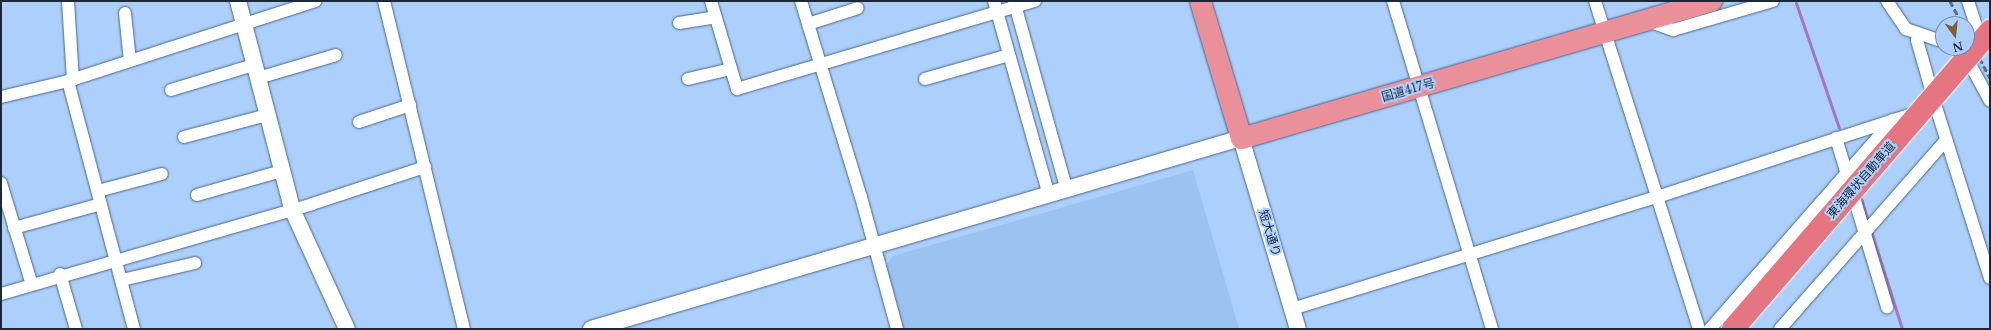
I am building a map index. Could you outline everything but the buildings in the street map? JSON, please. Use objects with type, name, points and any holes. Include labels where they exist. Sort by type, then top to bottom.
[{"type":"highway","points":[[1200,1],[1241,138]]},
{"type":"highway","name":"国道417号","points":[[1241,138],[1711,1]]},
{"type":"highway","name":"東海環状自動車道","points":[[1733,329],[1986,29]]},
{"type":"street","points":[[68,1],[70,81],[134,329]]},
{"type":"street","points":[[238,1],[292,209],[347,329]]},
{"type":"street","points":[[3,92],[70,81],[315,1]]},
{"type":"street","points":[[384,1],[464,329]]},
{"type":"street","points":[[711,1],[737,89],[1005,7],[1034,1]]},
{"type":"street","points":[[801,1],[874,244],[897,329]]},
{"type":"street","points":[[1393,1],[1492,329]]},
{"type":"street","points":[[1595,1],[1699,329]]},
{"type":"street","points":[[1646,20],[1673,30],[1773,1]]},
{"type":"street","points":[[1887,1],[1906,30],[1935,40]]},
{"type":"street","points":[[1968,1],[1986,29],[1980,38],[1975,40]]},
{"type":"street","points":[[1005,7],[1009,55],[1058,189]]},
{"type":"street","points":[[1005,7],[1058,189]]},
{"type":"street","points":[[808,24],[858,8]]},
{"type":"street","points":[[125,13],[130,61]]},
{"type":"street","points":[[679,23],[716,18]]},
{"type":"street","points":[[1920,36],[1916,40],[1990,278]]},
{"type":"street","points":[[171,90],[336,55]]},
{"type":"street","points":[[925,79],[1009,55]]},
{"type":"street","points":[[1966,56],[1990,101]]},
{"type":"street","points":[[688,80],[731,69]]},
{"type":"street","points":[[359,122],[410,105]]},
{"type":"street","points":[[1292,309],[1657,197],[1936,107]]},
{"type":"street","points":[[184,137],[267,115]]},
{"type":"street","points":[[1710,329],[1893,120]]},
{"type":"street","points":[[598,328],[1058,189],[1241,138]]},
{"type":"street","name":"短大通り","points":[[1241,138],[1298,329]]},
{"type":"street","points":[[1836,138],[1888,307]]},
{"type":"street","points":[[1780,329],[1946,140]]},
{"type":"street","points":[[1,294],[31,282],[292,209],[425,167]]},
{"type":"street","points":[[197,195],[282,171]]},
{"type":"street","points":[[98,191],[162,174]]},
{"type":"street","points":[[1,184],[31,282]]},
{"type":"street","points":[[14,228],[101,204]]},
{"type":"street","points":[[122,280],[195,263]]},
{"type":"street","points":[[60,274],[76,329]]},
{"type":"shaded area","points":[[1193,170],[1239,329],[901,329],[885,267],[893,256]]},
{"type":"waterway","points":[[1796,3],[1839,128]]},
{"type":"waterway","points":[[1860,195],[1869,224]]},
{"type":"waterway","points":[[1871,231],[1902,329]]},
{"type":"railway","points":[[1950,1],[1958,16]]},
{"type":"railway","points":[[1975,49],[1990,78]]}]
